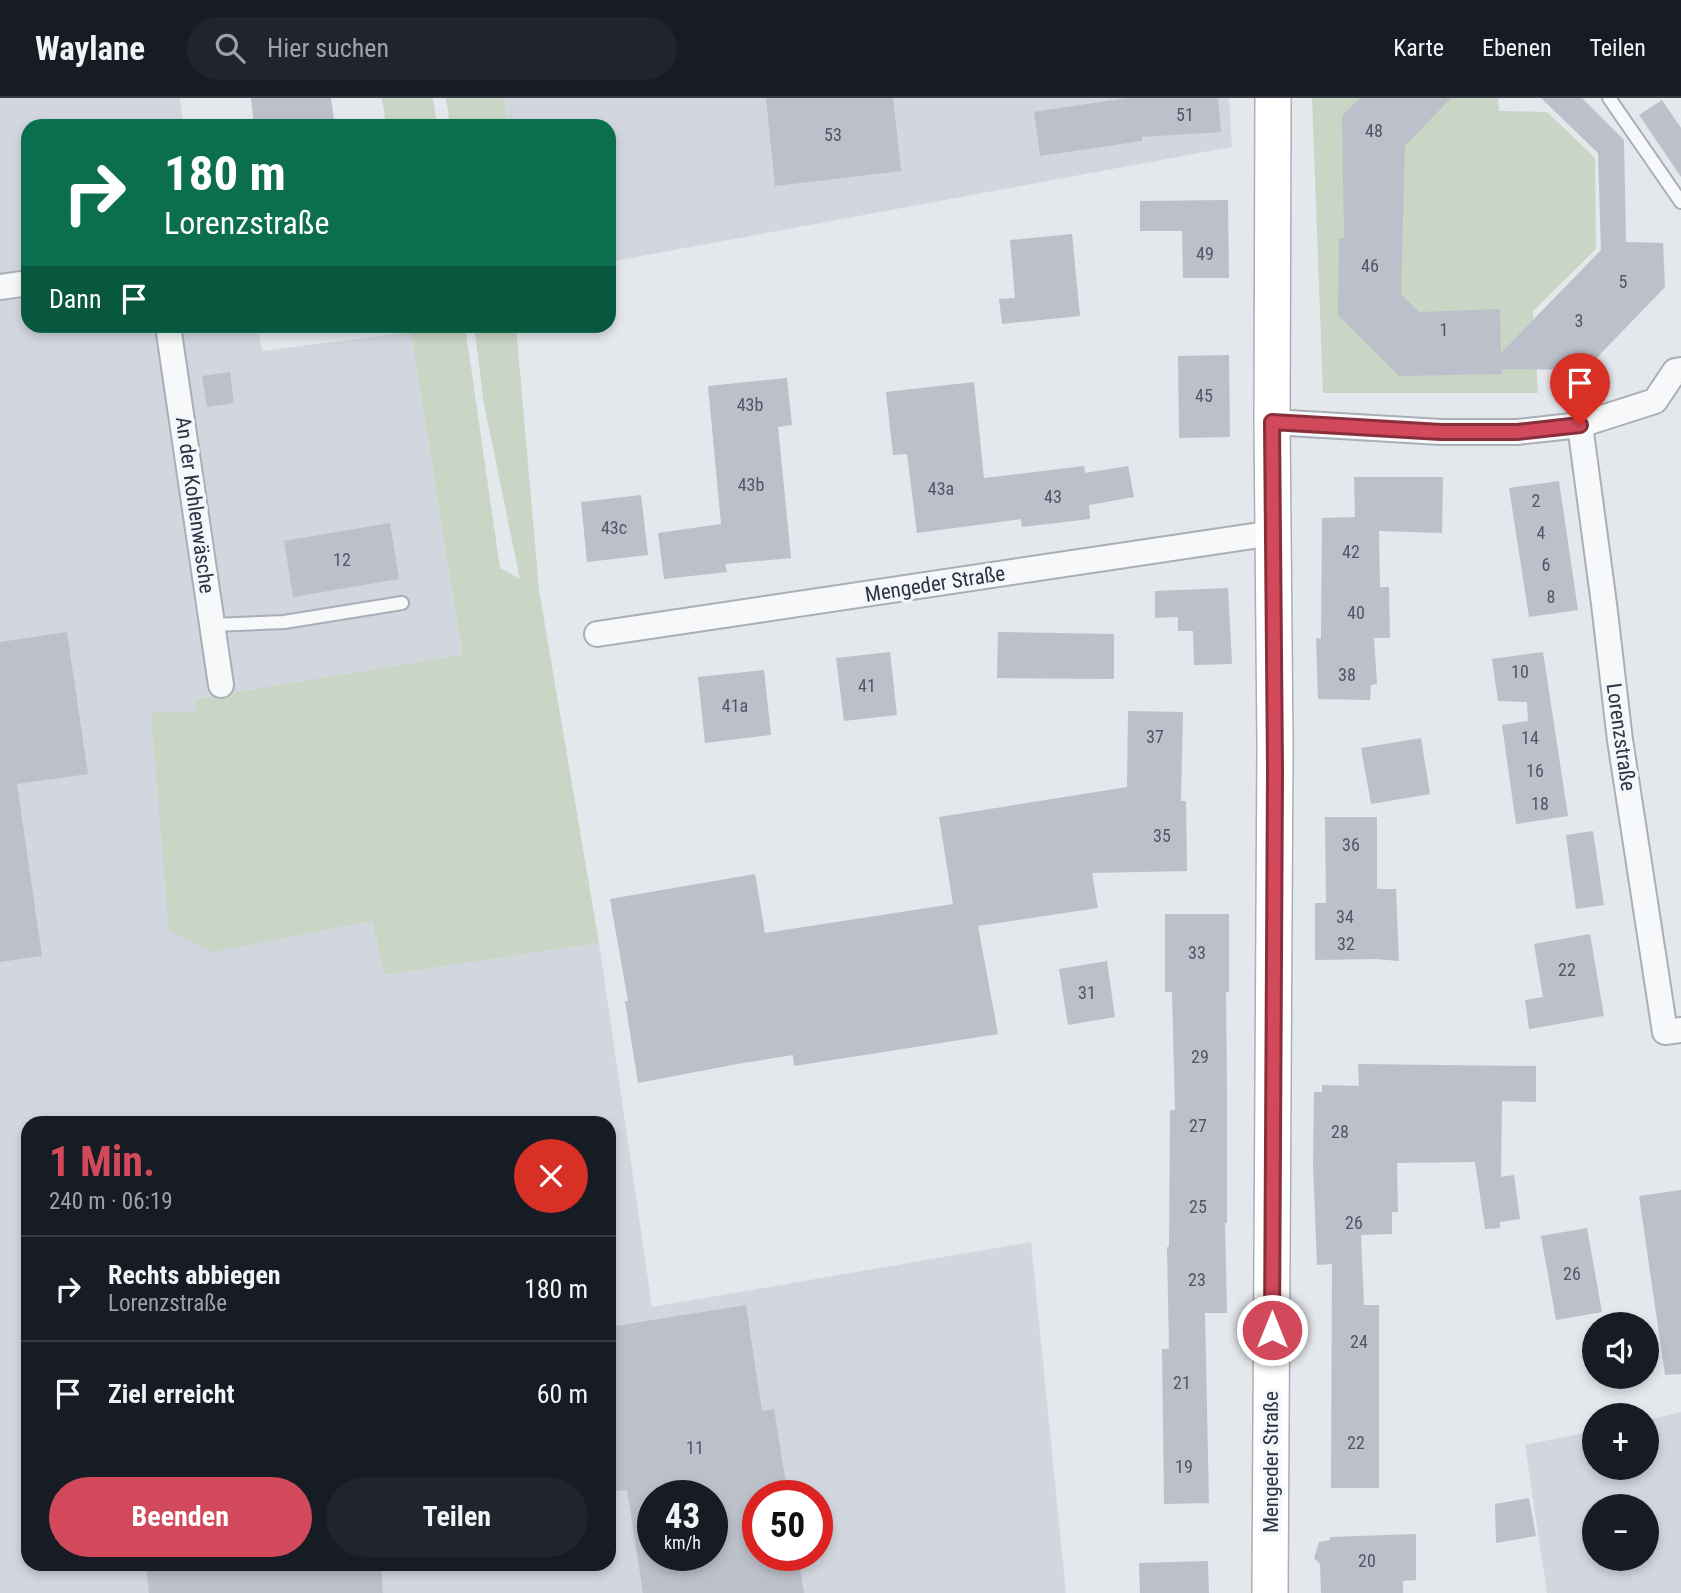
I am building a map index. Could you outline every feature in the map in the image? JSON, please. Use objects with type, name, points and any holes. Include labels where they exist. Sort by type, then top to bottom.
[{"type":"main road","name":"Mengeder Straße","points":[[1270,1593],[1275,772],[1273,98]]},
{"type":"street","points":[[0,287],[21,284]]},
{"type":"street","name":"An der Kohlenwäsche","points":[[169,333],[221,685]]},
{"type":"street","points":[[1272,422],[1453,432],[1517,432],[1580,425],[1655,401],[1675,371],[1681,370]]},
{"type":"street","name":"Lorenzstraße","points":[[1580,425],[1620,740],[1665,1032],[1681,1030]]},
{"type":"street","name":"Mengeder Straße","points":[[597,634],[1273,533]]},
{"type":"lane","points":[[1609,98],[1681,202]]},
{"type":"lane","points":[[212,625],[284,622],[402,603]]},
{"type":"shaded area","points":[[0,98],[180,98],[182,119],[21,119],[21,333],[259,333],[262,351],[411,333],[462,656],[196,699],[214,951],[372,921],[385,975],[599,943],[652,1307],[1031,1242],[1066,1593],[0,1593]]},
{"type":"shaded area","points":[[505,98],[1229,98],[1232,147],[616,261],[616,119],[506,119]]},
{"type":"shaded area","points":[[1681,1412],[1681,1593],[1547,1593],[1525,1445],[1582,1433],[1582,1480],[1659,1480],[1659,1417]]},
{"type":"green space","points":[[382,98],[433,98],[436,119],[385,119]]},
{"type":"green space","points":[[446,98],[505,98],[506,119],[449,119]]},
{"type":"green space","points":[[1312,98],[1498,98],[1499,111],[1547,112],[1595,158],[1596,249],[1533,311],[1538,393],[1323,393]]},
{"type":"green space","points":[[411,333],[466,333],[500,568],[520,579],[484,404],[475,333],[517,333],[539,590],[599,943],[385,975],[372,921],[213,952],[169,931],[151,713],[197,712],[195,699],[462,655]]},
{"type":"building","points":[[251,98],[331,98],[334,119],[253,119]]},
{"type":"building","points":[[766,98],[893,98],[901,171],[775,186]]},
{"type":"building","points":[[1127,98],[1218,98],[1221,132],[1142,137],[1142,141],[1040,156],[1034,112]]},
{"type":"building","points":[[1360,98],[1451,98],[1405,146],[1401,294],[1419,312],[1500,309],[1501,353],[1601,250],[1598,153],[1541,98],[1582,98],[1624,140],[1626,242],[1663,243],[1665,287],[1585,370],[1502,369],[1502,374],[1399,376],[1338,315],[1339,238],[1344,238],[1342,116]]},
{"type":"building","points":[[1662,100],[1681,128],[1681,177],[1639,115]]},
{"type":"building","points":[[1228,200],[1229,278],[1183,278],[1182,231],[1140,231],[1140,201]]},
{"type":"building","points":[[1072,234],[1080,316],[1002,324],[999,299],[1015,298],[1010,240]]},
{"type":"building","points":[[1229,355],[1230,437],[1179,438],[1178,356]]},
{"type":"building","points":[[230,372],[234,403],[207,407],[202,376]]},
{"type":"building","points":[[787,378],[792,425],[778,427],[791,558],[725,564],[727,572],[664,579],[658,533],[721,524],[708,386]]},
{"type":"building","points":[[974,382],[984,478],[1084,466],[1085,473],[1128,466],[1134,497],[1089,505],[1090,519],[1022,527],[1021,519],[917,533],[907,454],[893,455],[886,392]]},
{"type":"building","points":[[1354,477],[1443,477],[1442,533],[1379,531],[1380,587],[1389,587],[1390,638],[1374,638],[1377,684],[1371,685],[1370,700],[1318,699],[1316,638],[1321,639],[1322,518],[1355,517]]},
{"type":"building","points":[[1559,481],[1578,610],[1529,617],[1509,488]]},
{"type":"building","points":[[641,495],[648,555],[587,562],[581,502]]},
{"type":"building","points":[[390,523],[399,579],[293,597],[284,541]]},
{"type":"building","points":[[1228,588],[1232,664],[1194,665],[1193,631],[1178,631],[1178,617],[1155,618],[1155,591]]},
{"type":"building","points":[[67,632],[88,774],[17,784],[42,956],[0,962],[0,642]]},
{"type":"building","points":[[998,632],[1114,634],[1114,679],[997,678]]},
{"type":"building","points":[[890,652],[897,715],[844,721],[836,658]]},
{"type":"building","points":[[1543,652],[1568,816],[1516,824],[1502,725],[1528,721],[1527,702],[1498,701],[1492,659]]},
{"type":"building","points":[[764,670],[771,735],[705,743],[698,677]]},
{"type":"building","points":[[1128,711],[1183,712],[1181,801],[1186,801],[1187,871],[1092,873],[1098,908],[978,926],[998,1034],[794,1066],[793,1055],[638,1083],[625,1001],[628,1001],[610,899],[755,874],[765,933],[953,904],[939,817],[1127,787]]},
{"type":"building","points":[[1421,738],[1430,794],[1371,804],[1361,748]]},
{"type":"building","points":[[1325,817],[1377,817],[1377,889],[1396,889],[1399,961],[1315,960],[1315,903],[1326,903]]},
{"type":"building","points":[[1593,831],[1604,905],[1576,909],[1566,835]]},
{"type":"building","points":[[1165,914],[1229,914],[1229,992],[1226,992],[1227,1313],[1205,1313],[1209,1503],[1164,1504],[1162,1349],[1169,1349],[1167,1247],[1170,1110],[1175,1110],[1172,992],[1165,992]]},
{"type":"building","points":[[1590,934],[1604,1016],[1529,1029],[1525,1000],[1543,997],[1534,944]]},
{"type":"building","points":[[1107,961],[1115,1017],[1068,1025],[1059,969]]},
{"type":"building","points":[[1358,1064],[1536,1066],[1536,1102],[1502,1101],[1501,1177],[1514,1175],[1520,1219],[1500,1222],[1500,1228],[1485,1229],[1475,1162],[1397,1163],[1398,1212],[1392,1212],[1392,1234],[1361,1235],[1364,1305],[1379,1305],[1379,1488],[1331,1488],[1332,1264],[1317,1265],[1313,1165],[1314,1092],[1322,1092],[1322,1085],[1359,1086]]},
{"type":"building","points":[[1681,1190],[1681,1374],[1665,1375],[1659,1312],[1656,1312],[1639,1196]]},
{"type":"building","points":[[1587,1228],[1602,1312],[1582,1312],[1582,1315],[1556,1320],[1541,1236]]},
{"type":"building","points":[[746,1305],[762,1411],[774,1409],[785,1480],[742,1480],[742,1571],[800,1571],[804,1593],[643,1593],[640,1571],[728,1571],[728,1480],[637,1480],[637,1554],[627,1490],[616,1491],[616,1326]]},
{"type":"building","points":[[1529,1498],[1536,1536],[1496,1543],[1495,1504]]},
{"type":"building","points":[[1416,1534],[1416,1580],[1403,1581],[1403,1593],[1321,1593],[1320,1564],[1314,1558],[1319,1542],[1330,1540],[1330,1537]]},
{"type":"building","points":[[1208,1561],[1209,1593],[1140,1593],[1139,1563]]},
{"type":"building","points":[[147,1571],[381,1571],[383,1593],[149,1593]]},
{"type":"route","points":[[1272,1330],[1275,770],[1272,422],[1441,432],[1517,432],[1580,425]]}]
